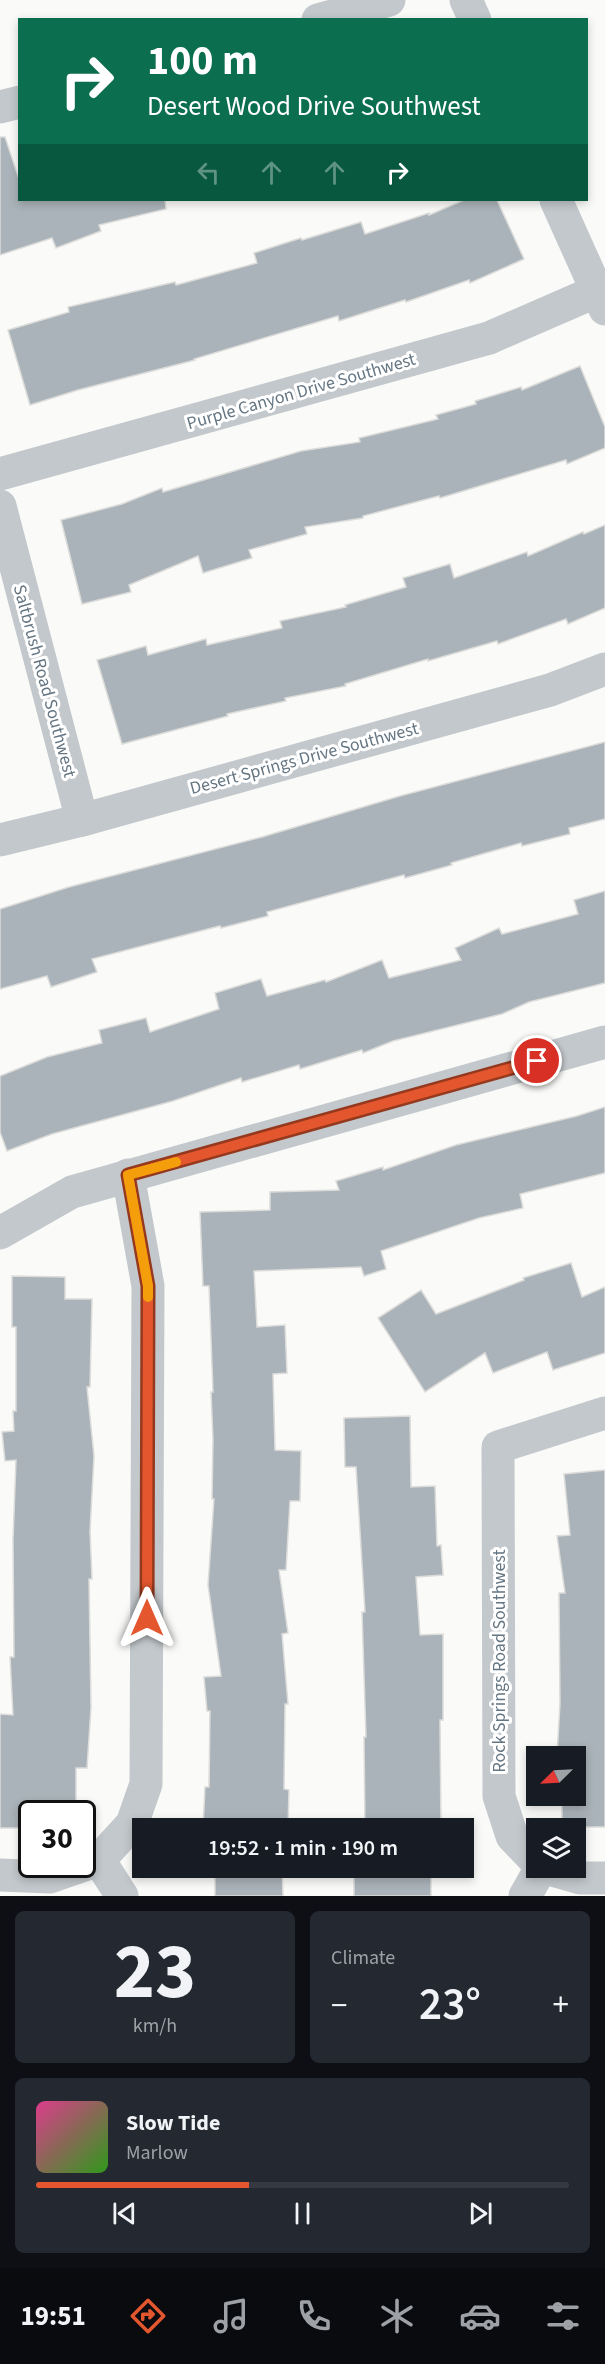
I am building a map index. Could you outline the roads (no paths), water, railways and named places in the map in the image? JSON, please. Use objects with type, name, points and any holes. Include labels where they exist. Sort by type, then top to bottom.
[{"type":"street","points":[[325,18],[389,0]]},
{"type":"street","points":[[466,0],[474,18]]},
{"type":"street","points":[[0,107],[18,102]]},
{"type":"street","points":[[555,201],[601,300]]},
{"type":"street","name":"Purple Canyon Drive Southwest","points":[[0,474],[489,338],[601,300]]},
{"type":"street","name":"Saltbrush Road Southwest","points":[[0,507],[81,820]]},
{"type":"street","name":"Desert Springs Drive Southwest","points":[[0,840],[81,820],[550,690],[605,669]]},
{"type":"street","points":[[0,1233],[72,1192],[605,1042]]},
{"type":"street","points":[[0,1875],[50,1877],[99,1860],[132,1824],[146,1784],[148,1286],[128,1175]]},
{"type":"street","name":"Rock Springs Road Southwest","points":[[526,1851],[512,1836],[499,1796],[498,1447],[605,1413]]},
{"type":"street","points":[[99,1860],[122,1896]]},
{"type":"street","points":[[525,1896],[537,1878]]},
{"type":"street","points":[[586,1878],[605,1878]]}]
